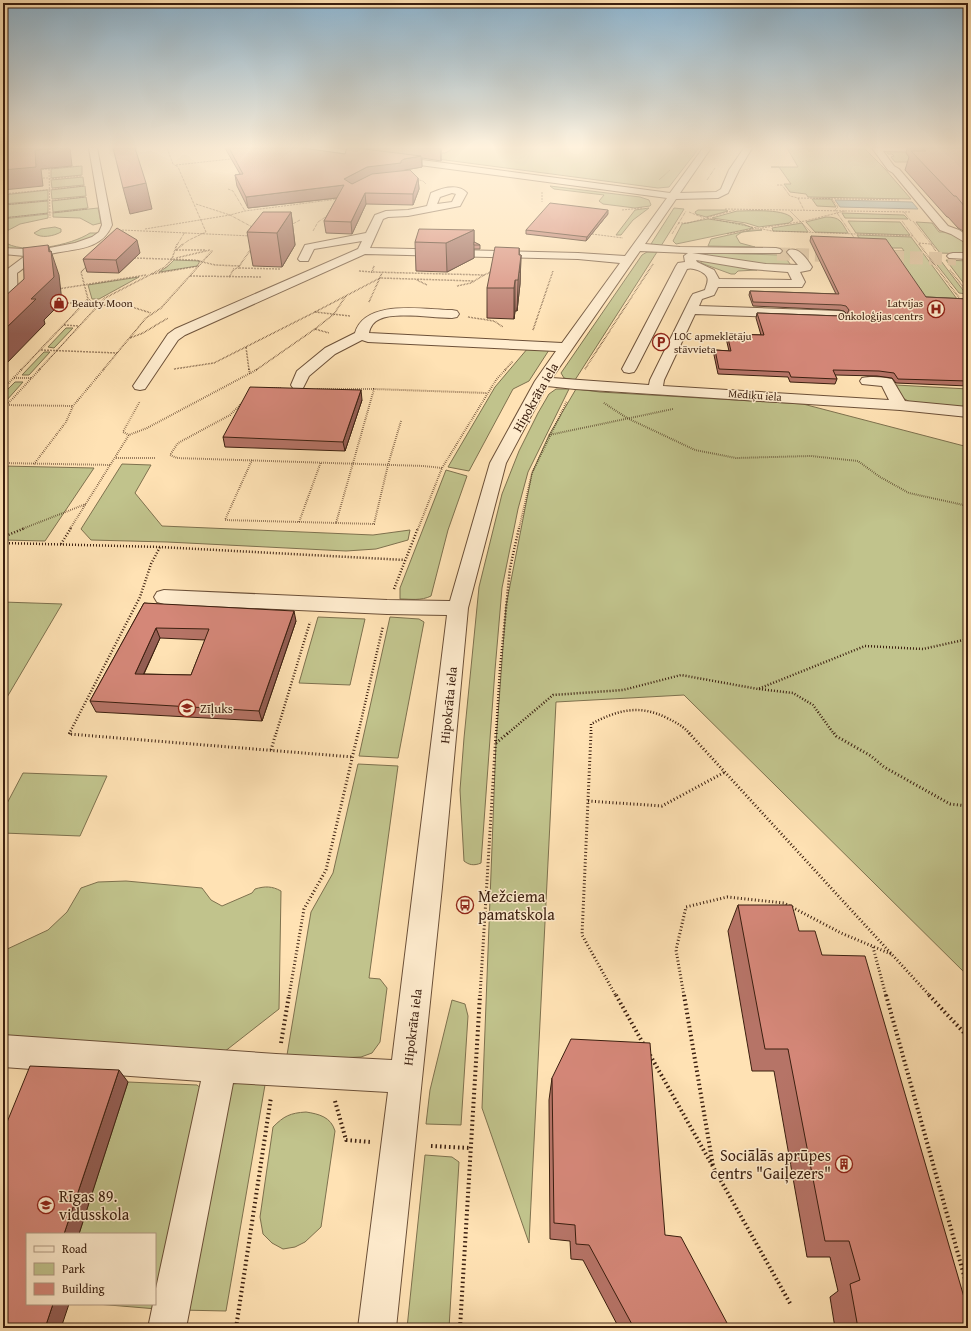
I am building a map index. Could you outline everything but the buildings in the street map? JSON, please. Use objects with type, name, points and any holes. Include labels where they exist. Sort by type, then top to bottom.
[{"type":"street","points":[[3,312],[12,302],[10,272],[20,267],[34,255],[76,246],[91,241],[102,235],[107,226],[104,210]]},
{"type":"street","points":[[140,386],[174,337],[180,332],[359,252],[370,236],[379,217],[386,214],[408,213],[421,210]]},
{"type":"street","name":"Hipokrāta iela","points":[[377,1328],[428,887],[458,608],[498,463],[542,381],[664,210]]},
{"type":"street","points":[[931,212],[944,228],[955,232],[968,241]]},
{"type":"street","points":[[94,227],[107,226]]},
{"type":"street","points":[[370,236],[318,244],[309,247],[305,256],[379,251],[558,256],[628,260]]},
{"type":"street","points":[[638,247],[662,249],[688,255],[764,266],[792,268],[806,267],[793,252]]},
{"type":"street","points":[[3,251],[24,252],[34,255]]},
{"type":"street","points":[[629,369],[688,255],[700,252],[777,252]]},
{"type":"street","points":[[655,390],[657,380],[697,297],[710,292],[714,283],[713,276],[709,270],[688,255]]},
{"type":"street","points":[[714,283],[798,284],[799,282],[792,268]]},
{"type":"street","points":[[692,310],[839,315]]},
{"type":"street","points":[[362,335],[362,331],[371,318],[379,314],[452,314]]},
{"type":"street","points":[[362,335],[368,338],[566,347]]},
{"type":"street","points":[[298,385],[302,374],[330,351],[362,335]]},
{"type":"street","points":[[638,352],[669,356]]},
{"type":"street","name":"Mediķu iela","points":[[542,381],[575,385],[900,405],[968,412]]},
{"type":"street","points":[[867,381],[887,382],[900,405]]},
{"type":"street","points":[[164,598],[387,607],[458,608]]},
{"type":"street","points":[[3,1051],[220,1066],[275,1088],[406,1078]]},
{"type":"street","points":[[167,1328],[220,1066]]},
{"type":"path","points":[[3,218],[77,210]]},
{"type":"path","points":[[197,210],[206,233]]},
{"type":"path","points":[[214,210],[230,215],[256,230]]},
{"type":"path","points":[[137,230],[230,215],[245,210]]},
{"type":"path","points":[[678,223],[688,223],[733,210]]},
{"type":"path","points":[[767,210],[832,210]]},
{"type":"path","points":[[835,210],[857,242]]},
{"type":"path","points":[[726,234],[800,222],[849,210]]},
{"type":"path","points":[[852,210],[931,212]]},
{"type":"path","points":[[312,233],[318,222],[335,211]]},
{"type":"path","points":[[460,1328],[496,743],[510,568],[532,473],[549,435],[575,385],[686,211],[706,218],[772,231],[913,236]]},
{"type":"path","points":[[790,211],[800,222],[808,227],[811,233]]},
{"type":"path","points":[[904,212],[933,248]]},
{"type":"path","points":[[50,213],[50,218]]},
{"type":"path","points":[[286,227],[300,220]]},
{"type":"path","points":[[902,221],[960,299],[968,299]]},
{"type":"path","points":[[121,230],[252,236]]},
{"type":"path","points":[[3,409],[105,298],[165,267],[172,259],[176,250],[175,248],[185,232]]},
{"type":"path","points":[[176,250],[189,240],[206,233]]},
{"type":"path","points":[[592,234],[623,238]]},
{"type":"path","points":[[918,243],[930,244]]},
{"type":"path","points":[[229,277],[234,269],[239,267],[255,244]]},
{"type":"path","points":[[34,464],[66,422],[73,406],[117,353],[151,313],[161,308],[214,250],[176,250]]},
{"type":"path","points":[[172,259],[210,250]]},
{"type":"path","points":[[379,251],[372,272],[484,275]]},
{"type":"path","points":[[457,286],[474,281],[519,255]]},
{"type":"path","points":[[236,1328],[304,909],[326,870],[387,607],[442,468],[496,380],[528,345],[558,256]]},
{"type":"path","points":[[133,258],[172,259],[239,267],[293,270],[305,277]]},
{"type":"path","points":[[958,259],[968,293]]},
{"type":"path","points":[[90,264],[81,272],[88,299],[90,301],[99,304],[129,307],[151,313]]},
{"type":"path","points":[[55,289],[199,266]]},
{"type":"path","points":[[371,318],[366,310],[382,273]]},
{"type":"path","points":[[190,276],[305,277]]},
{"type":"path","points":[[150,372],[214,363],[380,278],[474,281]]},
{"type":"path","points":[[416,280],[427,285]]},
{"type":"path","points":[[61,544],[129,435],[147,428],[250,374],[334,314],[347,296]]},
{"type":"path","points":[[3,389],[88,299]]},
{"type":"path","points":[[61,303],[84,304]]},
{"type":"path","points":[[315,312],[371,318]]},
{"type":"path","points":[[452,314],[494,321],[528,345]]},
{"type":"path","points":[[64,325],[79,326]]},
{"type":"path","points":[[315,329],[343,337],[362,335]]},
{"type":"path","points":[[246,347],[250,374]]},
{"type":"path","points":[[40,350],[117,353]]},
{"type":"path","points":[[14,378],[31,378]]},
{"type":"path","points":[[260,390],[264,387],[297,388],[298,385]]},
{"type":"path","points":[[575,385],[627,418],[695,450],[736,458],[811,456],[858,461],[880,477],[908,493],[968,506]]},
{"type":"path","points":[[129,435],[123,432],[146,392],[140,386]]},
{"type":"path","points":[[316,388],[487,393]]},
{"type":"path","points":[[336,523],[374,389]]},
{"type":"path","points":[[247,398],[230,414],[178,443],[170,455],[178,458],[354,463],[442,468]]},
{"type":"path","points":[[3,405],[73,406]]},
{"type":"path","points":[[549,435],[680,408]]},
{"type":"path","points":[[252,460],[225,520],[374,524],[388,465],[401,421]]},
{"type":"path","points":[[115,458],[155,458]]},
{"type":"path","points":[[299,522],[321,462]]},
{"type":"path","points":[[3,463],[111,465]]},
{"type":"path","points":[[3,537],[86,504]]},
{"type":"path","points":[[3,543],[160,547],[405,560]]},
{"type":"path","points":[[160,547],[151,564],[140,598],[69,734],[353,757]]},
{"type":"path","points":[[271,750],[316,604]]},
{"type":"path","points":[[758,689],[865,646],[923,649],[968,639]]},
{"type":"path","points":[[496,743],[553,695],[623,690],[681,675],[758,689],[792,693],[813,705],[836,736],[871,756],[884,767],[950,804],[968,806]]},
{"type":"path","points":[[791,1306],[582,935],[591,724],[605,717],[625,711],[650,711],[682,725],[968,1037]]},
{"type":"path","points":[[588,801],[662,806],[725,772]]},
{"type":"path","points":[[713,1168],[676,950],[686,907],[726,897],[784,903],[840,933],[893,955]]},
{"type":"path","points":[[872,946],[965,1279],[968,1282]]},
{"type":"path","points":[[328,1100],[335,1101],[346,1140],[370,1142]]},
{"type":"path","points":[[431,1146],[470,1148]]},
{"type":"green space","points":[[3,210],[48,210],[48,213],[3,218]]},
{"type":"green space","points":[[53,210],[70,210],[53,212]]},
{"type":"green space","points":[[79,210],[98,210],[101,223],[93,225],[80,218],[53,217],[53,213]]},
{"type":"green space","points":[[635,210],[646,210],[633,220],[621,235],[616,235]]},
{"type":"green space","points":[[673,210],[683,210],[661,246],[651,244]]},
{"type":"green space","points":[[698,210],[728,211],[706,217],[696,214],[695,212]]},
{"type":"green space","points":[[737,211],[777,212],[790,216],[793,220],[789,223],[759,227],[746,223],[712,218]]},
{"type":"green space","points":[[842,213],[904,215],[908,219],[845,218]]},
{"type":"green space","points":[[48,214],[48,218],[20,224],[3,233],[3,219]]},
{"type":"green space","points":[[826,217],[838,219],[848,233],[815,232],[806,222]]},
{"type":"green space","points":[[708,219],[743,224],[753,228],[676,244],[673,241],[682,224]]},
{"type":"green space","points":[[848,221],[900,222],[910,235],[856,233]]},
{"type":"green space","points":[[916,222],[932,223],[939,232],[953,232],[968,244],[968,254],[940,253]]},
{"type":"green space","points":[[802,223],[808,232],[773,231],[772,228]]},
{"type":"green space","points":[[55,227],[61,229],[61,232],[48,236],[40,236],[34,233],[41,229]]},
{"type":"green space","points":[[751,230],[762,230],[742,232]]},
{"type":"green space","points":[[742,232],[736,236],[740,243],[755,247],[708,246],[711,239]]},
{"type":"green space","points":[[90,233],[97,233],[89,239],[66,246],[39,249],[3,249],[3,241],[22,248],[47,247],[60,245]]},
{"type":"green space","points":[[857,235],[911,237],[960,303],[925,302],[891,251],[904,251],[902,248],[888,248],[862,242]]},
{"type":"green space","points":[[647,252],[657,252],[575,380],[564,378],[561,373],[642,255]]},
{"type":"green space","points":[[708,253],[780,255],[791,265],[785,267],[706,256]]},
{"type":"green space","points":[[174,260],[200,261],[197,266],[159,272]]},
{"type":"green space","points":[[701,260],[757,270],[738,271],[735,274],[731,274],[701,263]]},
{"type":"green space","points":[[946,260],[968,261],[968,289]]},
{"type":"green space","points":[[934,261],[941,261],[966,294],[959,293]]},
{"type":"green space","points":[[139,277],[99,299],[92,299],[88,285]]},
{"type":"green space","points":[[66,328],[73,328],[54,348],[48,347]]},
{"type":"green space","points":[[528,348],[549,350],[529,381],[513,389],[469,471],[448,467],[495,387]]},
{"type":"green space","points":[[44,352],[50,352],[29,375],[22,375]]},
{"type":"green space","points":[[15,382],[23,382],[6,401],[3,400],[3,394]]},
{"type":"green space","points":[[896,385],[968,389],[968,409],[910,402],[903,398]]},
{"type":"green space","points":[[556,389],[569,389],[528,472],[518,509],[502,588],[481,863],[472,865],[464,861],[460,790],[479,587],[502,494],[519,451],[538,413],[549,394]]},
{"type":"green space","points":[[576,389],[600,392],[803,404],[968,447],[968,976],[684,695],[556,702],[529,1243],[482,1108],[496,743],[506,606],[532,473],[549,435]]},
{"type":"green space","points":[[122,464],[151,465],[135,493],[162,526],[373,535],[410,530],[408,540],[376,549],[346,551],[167,542],[91,540],[81,529]]},
{"type":"green space","points":[[3,466],[94,468],[45,541],[3,540]]},
{"type":"green space","points":[[446,470],[467,476],[448,530],[431,596],[420,599],[400,599],[400,588]]},
{"type":"green space","points":[[3,602],[62,604],[3,704]]},
{"type":"green space","points":[[318,617],[365,619],[350,685],[299,683]]},
{"type":"green space","points":[[390,617],[419,619],[424,622],[398,758],[359,756]]},
{"type":"green space","points":[[358,764],[398,766],[369,978],[380,979],[387,988],[380,1042],[372,1053],[361,1057],[337,1058],[287,1055],[311,912],[333,873]]},
{"type":"green space","points":[[23,773],[107,776],[80,836],[3,833],[3,811]]},
{"type":"green space","points":[[126,881],[202,888],[211,900],[222,906],[252,893],[255,889],[271,887],[281,891],[279,1009],[224,1052],[3,1038],[3,951],[48,930],[67,912],[81,888],[98,882]]},
{"type":"green space","points":[[452,1000],[465,1004],[468,1016],[461,1125],[426,1124],[430,1090]]},
{"type":"green space","points":[[128,1082],[197,1085],[203,1090],[157,1309],[109,1305],[156,1305],[156,1233],[79,1233]]},
{"type":"green space","points":[[237,1082],[265,1085],[226,1311],[180,1310],[226,1088]]},
{"type":"green space","points":[[306,1112],[324,1117],[331,1122],[335,1131],[321,1227],[305,1242],[295,1247],[283,1249],[272,1243],[263,1234],[260,1217],[273,1127],[288,1116]]},
{"type":"green space","points":[[425,1155],[452,1157],[459,1162],[449,1328],[407,1328]]},
{"type":"tunnel","points":[[777,254],[956,259]]},
{"type":"place","name":"Beauty Moon","points":[[59,303]]},
{"type":"place","name":"Latvijas Onkoloģijas centrs","points":[[936,309]]},
{"type":"place","name":"LOC apmeklētāju stāvvieta","points":[[661,342]]},
{"type":"place","name":"Zīļuks","points":[[187,708]]},
{"type":"place","name":"Mežciema pamatskola","points":[[465,905]]},
{"type":"place","name":"Sociālās aprūpes centrs \"Gaiļezers\"","points":[[844,1164]]},
{"type":"place","name":"Rīgas 89. vidusskola","points":[[46,1205]]}]
